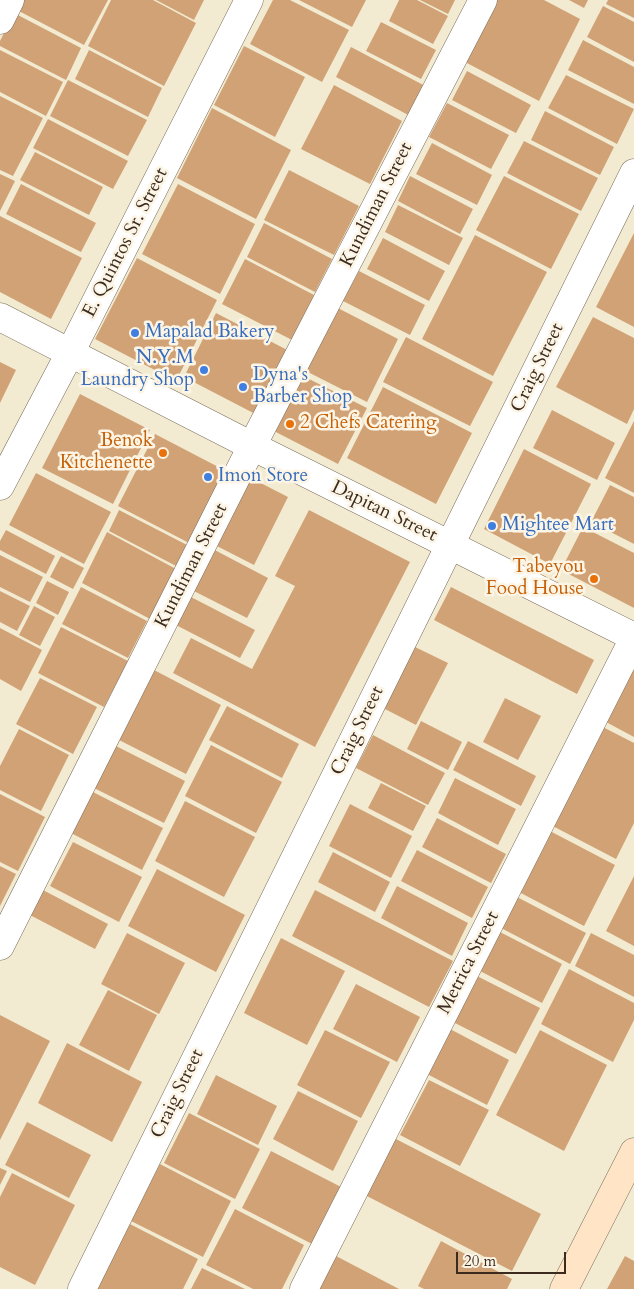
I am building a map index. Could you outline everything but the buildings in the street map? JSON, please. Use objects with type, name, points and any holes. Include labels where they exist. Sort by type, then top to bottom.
[{"type":"main road","points":[[564,1289],[634,1152]]},
{"type":"street","points":[[0,20],[10,0]]},
{"type":"street","name":"E. Quintos Sr. Street","points":[[0,486],[250,0]]},
{"type":"street","name":"Kundiman Street","points":[[0,946],[252,446],[483,0]]},
{"type":"street","name":"Craig Street","points":[[82,1289],[634,174]]},
{"type":"street","name":"Dapitan Street","points":[[0,317],[634,638]]},
{"type":"street","name":"Metrica Street","points":[[304,1289],[634,638]]},
{"type":"place","name":"Mapalad Bakery","points":[[135,333]]},
{"type":"place","name":"N.Y.M Laundry Shop","points":[[204,370]]},
{"type":"place","name":"Dyna's Barber Shop","points":[[243,387]]},
{"type":"place","name":"2 Chefs Catering","points":[[290,424]]},
{"type":"place","name":"Benok Kitchenette","points":[[163,453]]},
{"type":"place","name":"Imon Store","points":[[208,477]]},
{"type":"place","name":"Mightee Mart","points":[[492,526]]},
{"type":"place","name":"Tabeyou Food House","points":[[594,579]]}]
